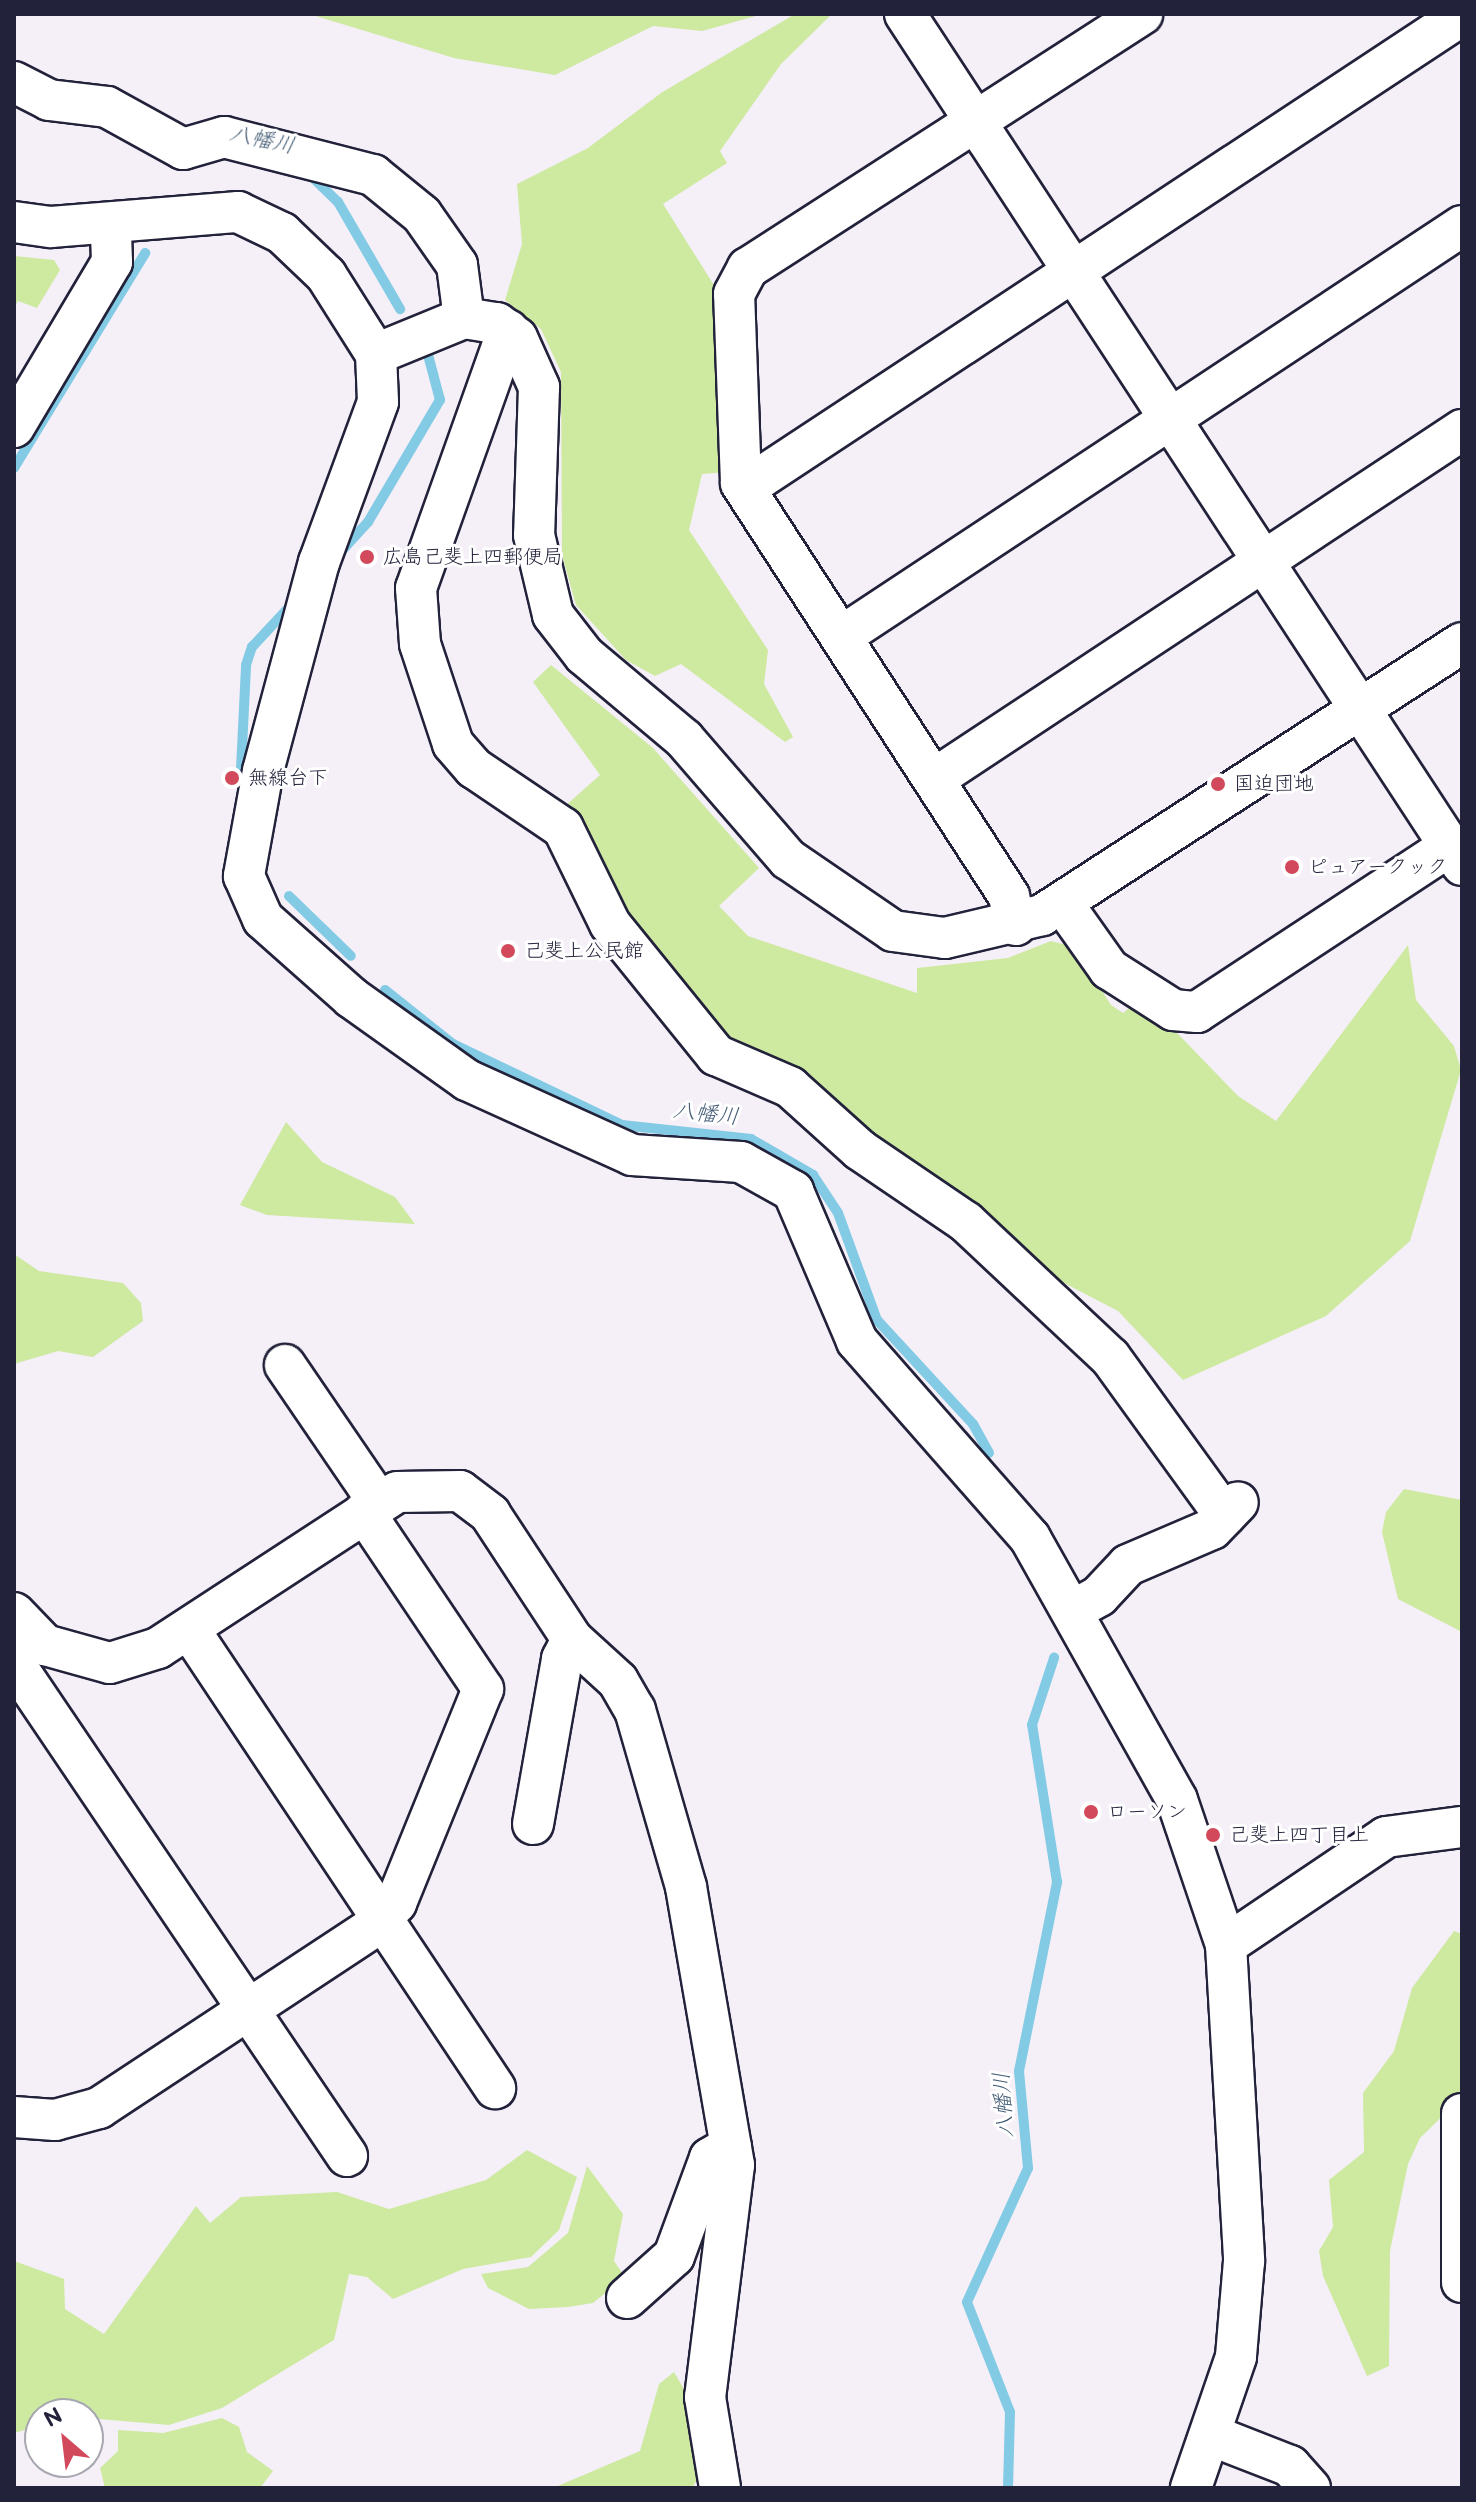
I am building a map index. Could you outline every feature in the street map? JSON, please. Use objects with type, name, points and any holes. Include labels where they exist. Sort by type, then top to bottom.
[{"type":"street","points":[[905,14],[1456,855],[1197,1012],[1173,1010],[1109,969],[1063,904]]},
{"type":"street","points":[[1016,925],[1009,896],[745,488],[734,294],[748,268],[1142,14]]},
{"type":"street","points":[[745,488],[1462,15]]},
{"type":"street","points":[[14,82],[49,100],[107,107],[183,149],[207,142],[342,163],[398,190],[457,265],[464,318]]},
{"type":"street","points":[[14,222],[111,224],[217,210],[265,222],[326,275],[376,354],[375,418],[315,580],[244,856],[244,876],[263,919],[429,1059],[467,1080],[632,1155],[741,1162],[778,1178],[804,1205],[836,1301],[862,1349],[1008,1506],[1072,1611],[1177,1800],[1226,1945],[1243,2311],[1213,2436],[1191,2488]]},
{"type":"street","points":[[14,427],[112,262],[111,224]]},
{"type":"street","points":[[842,636],[1462,226]]},
{"type":"street","points":[[376,354],[464,318],[508,330],[530,356],[539,387],[534,535],[540,584],[572,643],[684,739],[788,859],[859,914],[918,938],[1016,925],[1063,904],[1462,643]]},
{"type":"street","points":[[508,330],[416,588],[423,657],[453,744],[474,768],[563,828],[610,924],[716,1055],[790,1087],[860,1150],[966,1222],[1110,1357],[1232,1509],[1212,1529],[1128,1565],[1099,1596],[1072,1611]]},
{"type":"street","points":[[934,779],[1462,430]]},
{"type":"street","points":[[14,2117],[55,2120],[99,2108],[247,2011],[383,1916],[396,1903],[483,1689],[285,1365]]},
{"type":"street","points":[[18,1641],[66,1656],[110,1663],[189,1629],[372,1508],[417,1486],[475,1498],[572,1639],[618,1681],[643,1735],[686,1887],[731,2146],[731,2215],[705,2397],[720,2488]]},
{"type":"street","points":[[189,1629],[495,2088]]},
{"type":"street","points":[[533,1824],[562,1659],[572,1639]]},
{"type":"street","points":[[18,1641],[247,2011],[347,2156]]},
{"type":"street","points":[[1226,1945],[1386,1837],[1462,1827]]},
{"type":"street","points":[[1461,2124],[1462,2282]]},
{"type":"street","points":[[627,2298],[674,2256],[710,2158],[731,2146]]},
{"type":"street","points":[[1213,2436],[1290,2466],[1310,2488]]},
{"type":"green space","points":[[309,14],[763,14],[702,31],[653,26],[555,75],[454,58]]},
{"type":"green space","points":[[795,14],[832,14],[781,64],[720,151],[727,163],[663,204],[717,290],[726,472],[702,474],[689,530],[768,650],[764,684],[793,737],[785,742],[681,664],[655,676],[626,660],[576,605],[562,555],[561,372],[541,329],[505,300],[522,244],[517,184],[588,148],[661,93]]},
{"type":"green space","points":[[14,256],[54,260],[60,270],[37,308],[18,301],[14,308]]},
{"type":"green space","points":[[551,665],[653,748],[759,868],[719,906],[748,936],[917,993],[917,968],[1008,958],[1051,941],[1074,947],[1111,1005],[1123,1013],[1134,1004],[1178,1034],[1238,1096],[1276,1121],[1408,945],[1416,1000],[1454,1046],[1461,1070],[1410,1241],[1326,1316],[1183,1380],[1118,1311],[1045,1273],[711,1030],[613,904],[564,807],[600,775],[533,682]]},
{"type":"green space","points":[[286,1122],[322,1162],[395,1197],[415,1224],[267,1215],[240,1205]]},
{"type":"green space","points":[[14,1254],[39,1271],[123,1283],[141,1303],[143,1321],[93,1357],[58,1351],[14,1364]]},
{"type":"green space","points":[[1404,1489],[1462,1500],[1462,1632],[1398,1599],[1382,1532],[1386,1512]]},
{"type":"green space","points":[[1454,1931],[1462,1934],[1462,2081],[1458,2101],[1420,2138],[1408,2164],[1390,2251],[1389,2366],[1367,2376],[1323,2276],[1319,2251],[1333,2227],[1329,2180],[1364,2152],[1363,2093],[1394,2051],[1412,1988]]},
{"type":"green space","points":[[527,2150],[577,2177],[559,2230],[531,2257],[463,2269],[393,2299],[367,2277],[349,2274],[334,2340],[222,2408],[169,2425],[104,2419],[104,2398],[24,2398],[24,2430],[14,2433],[14,2261],[64,2279],[65,2309],[104,2334],[196,2206],[210,2223],[241,2197],[337,2192],[389,2209],[486,2180]]},
{"type":"green space","points":[[587,2166],[623,2214],[614,2261],[625,2277],[593,2303],[568,2307],[529,2309],[488,2288],[481,2274],[528,2267],[568,2233]]},
{"type":"green space","points":[[674,2372],[688,2396],[702,2472],[692,2488],[553,2488],[640,2451],[659,2384]]},
{"type":"green space","points":[[222,2418],[239,2427],[247,2452],[273,2471],[260,2488],[105,2488],[104,2464],[118,2451],[118,2430],[163,2433]]},
{"type":"waterway","name":"八幡川","points":[[310,175],[338,202],[400,309]]},
{"type":"waterway","points":[[14,468],[145,253]]},
{"type":"waterway","name":"八幡川","points":[[338,555],[368,522],[440,400],[428,355]]},
{"type":"waterway","name":"八幡川","points":[[241,769],[246,665],[252,647],[294,602]]},
{"type":"waterway","name":"八幡川","points":[[289,896],[351,956]]},
{"type":"waterway","name":"八幡川","points":[[385,990],[453,1044],[622,1125],[751,1139],[813,1175],[838,1213],[877,1320],[973,1424],[989,1453]]},
{"type":"waterway","name":"八幡川","points":[[1008,2488],[1010,2412],[967,2302],[1028,2168],[1019,2071],[1057,1882],[1032,1725],[1054,1658]]},
{"type":"place","name":"広島己斐上四郵便局","points":[[367,557]]},
{"type":"place","name":"無線台下","points":[[232,778]]},
{"type":"place","name":"国迫団地","points":[[1218,784]]},
{"type":"place","name":"ピュアークック","points":[[1292,867]]},
{"type":"place","name":"己斐上公民館","points":[[508,951]]},
{"type":"place","name":"ローソン","points":[[1091,1812]]},
{"type":"place","name":"己斐上四丁目上","points":[[1213,1835]]}]
